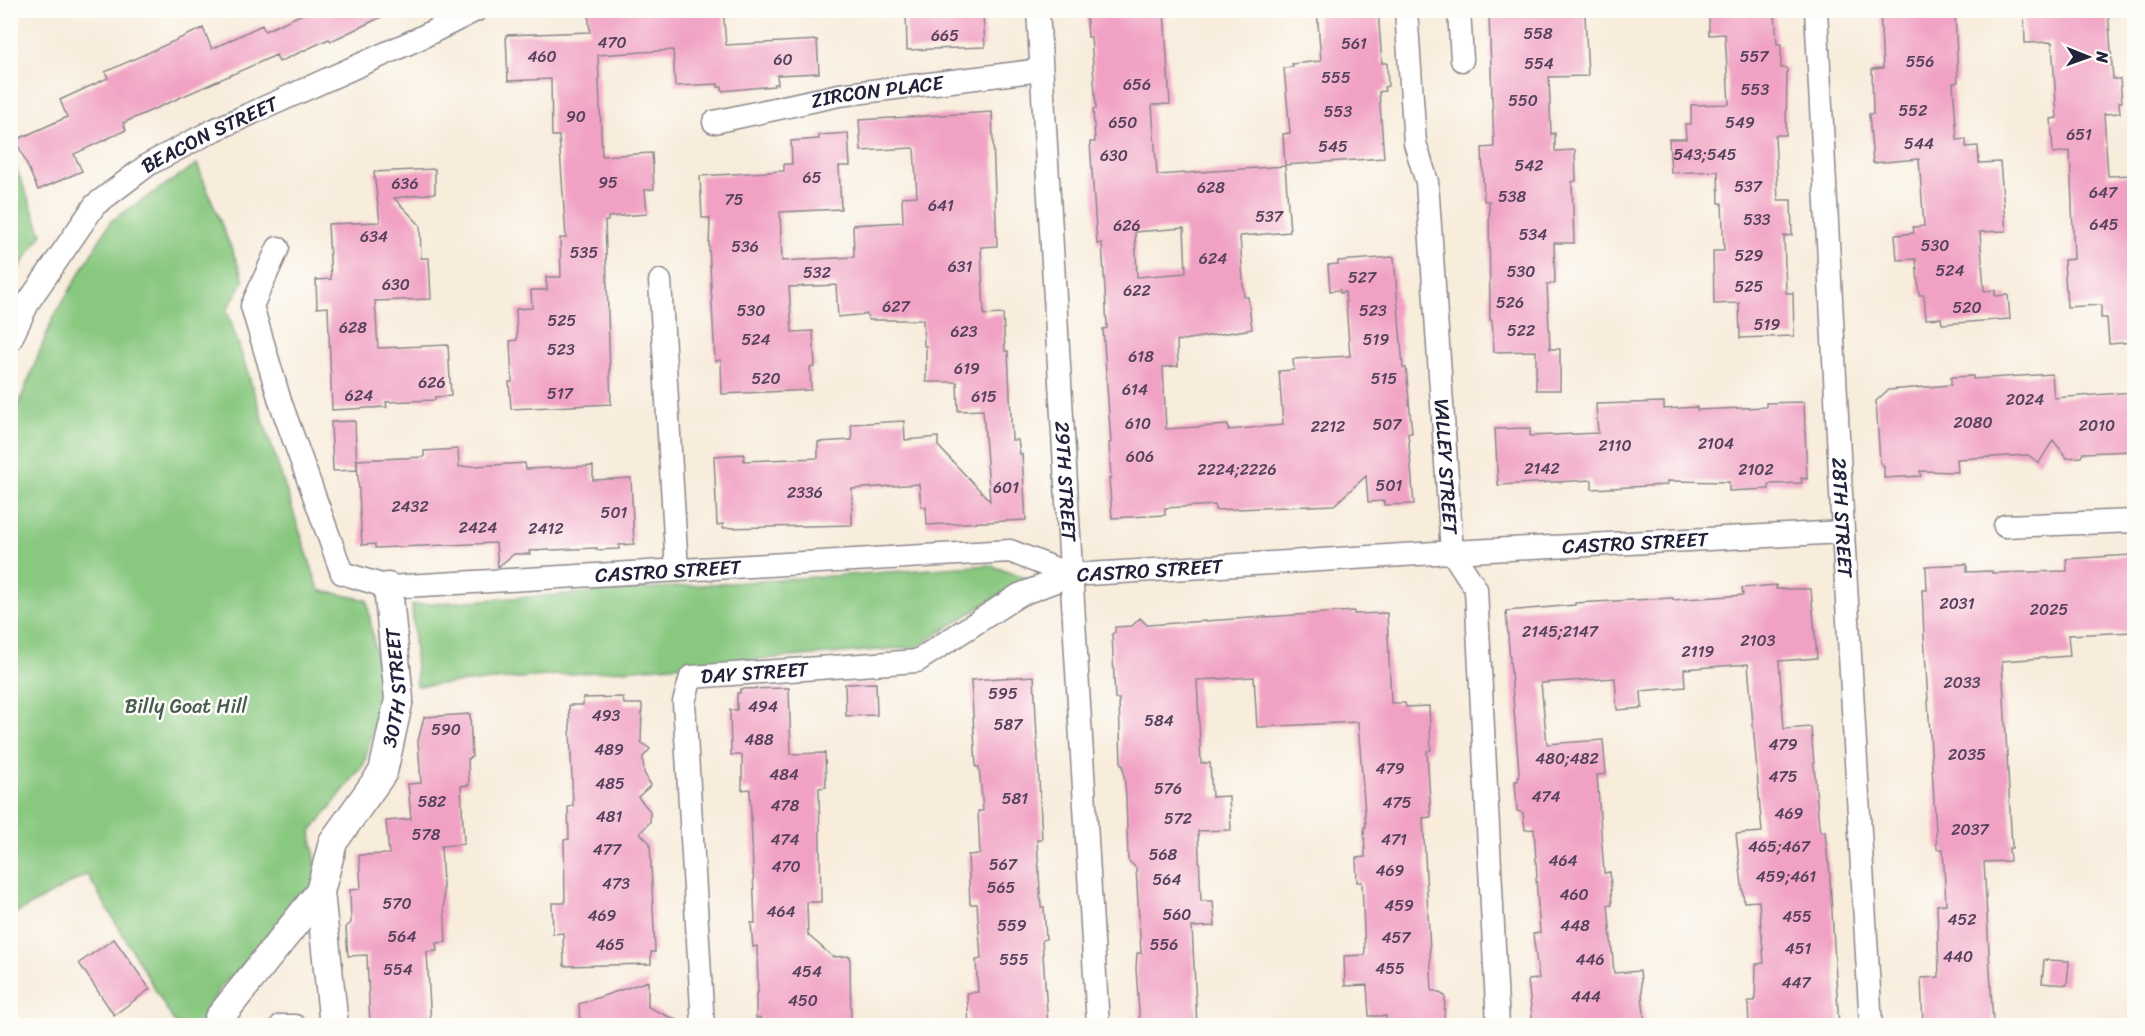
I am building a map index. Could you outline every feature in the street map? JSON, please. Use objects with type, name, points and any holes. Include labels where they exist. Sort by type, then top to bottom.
[{"type":"street","name":"BEACON STREET","points":[[10,341],[29,301],[95,205],[149,164],[212,130],[420,38],[476,10]]},
{"type":"street","name":"29TH STREET","points":[[1038,10],[1098,1026]]},
{"type":"street","name":"VALLEY STREET","points":[[1406,10],[1414,143],[1426,182],[1452,552],[1476,589],[1498,1026]]},
{"type":"street","points":[[1459,10],[1462,60]]},
{"type":"street","name":"28TH STREET","points":[[1816,10],[1871,1026]]},
{"type":"street","name":"ZIRCON PLACE","points":[[714,122],[839,95],[1041,70]]},
{"type":"street","points":[[278,248],[252,306],[280,401],[342,573],[388,587]]},
{"type":"street","points":[[660,281],[677,570]]},
{"type":"street","points":[[2005,526],[2134,521]]},
{"type":"street","name":"CASTRO STREET","points":[[388,587],[1010,551],[1071,575],[1843,532]]},
{"type":"street","name":"DAY STREET","points":[[703,1026],[684,702],[692,677],[917,661],[1018,595],[1071,575]]},
{"type":"street","name":"30TH STREET","points":[[334,1026],[320,892],[333,842],[383,772],[399,699],[388,587]]},
{"type":"street","points":[[216,1026],[219,1018],[320,892]]},
{"type":"street","points":[[281,1026],[295,1026]]},
{"type":"green space","points":[[11,155],[42,234],[10,280]]},
{"type":"green space","name":"Billy Goat Hill","points":[[197,164],[244,280],[227,310],[319,590],[367,600],[382,694],[364,764],[311,832],[320,892],[219,988],[203,1025],[176,1025],[87,874],[11,916],[10,426],[53,318],[111,221]]},
{"type":"green space","points":[[989,565],[1026,578],[917,647],[417,686],[412,605]]},
{"type":"building","points":[[311,10],[396,10],[331,41],[329,39],[279,62],[276,55],[123,123],[126,130],[74,154],[82,171],[38,190],[16,140],[67,117],[60,100],[108,78],[105,72],[203,28],[212,49],[262,25],[265,31]]},
{"type":"building","points":[[588,10],[723,10],[726,45],[817,40],[819,73],[777,75],[778,84],[774,86],[722,91],[722,87],[718,87],[718,84],[675,86],[673,50],[598,55],[602,156],[652,153],[654,189],[645,190],[647,214],[608,217],[608,221],[605,221],[611,404],[511,409],[510,341],[517,340],[516,309],[532,308],[531,290],[547,290],[546,277],[561,277],[560,238],[566,238],[559,136],[552,136],[551,79],[508,81],[506,35],[590,32]]},
{"type":"building","points":[[906,10],[929,10],[929,16],[983,14],[985,47],[907,50]]},
{"type":"building","points":[[1086,10],[1164,10],[1170,104],[1152,105],[1157,175],[1285,166],[1290,232],[1240,236],[1244,297],[1248,297],[1252,329],[1177,341],[1178,366],[1163,367],[1166,429],[1228,425],[1228,430],[1283,425],[1279,371],[1294,370],[1293,359],[1350,356],[1345,292],[1330,291],[1328,265],[1338,264],[1338,261],[1394,257],[1403,368],[1406,368],[1412,433],[1408,433],[1414,504],[1384,505],[1384,501],[1368,502],[1366,476],[1334,505],[1215,510],[1215,505],[1165,508],[1165,515],[1112,518],[1109,478],[1111,478],[1109,443],[1111,443],[1103,329],[1107,328],[1102,243],[1097,244],[1090,142],[1095,142],[1093,109],[1096,109],[1091,37],[1088,37]],"holes":[[[1184,228],[1186,273],[1137,277],[1135,232]]]},
{"type":"building","points":[[1317,10],[1378,10],[1382,63],[1387,63],[1388,86],[1384,87],[1385,91],[1379,92],[1384,158],[1285,165],[1283,134],[1290,133],[1284,68],[1293,67],[1292,64],[1321,61]]},
{"type":"building","points":[[1709,10],[1773,10],[1773,15],[1775,15],[1777,44],[1781,44],[1781,68],[1787,68],[1786,135],[1775,135],[1778,200],[1791,200],[1792,235],[1784,236],[1786,293],[1793,293],[1794,336],[1740,338],[1739,303],[1714,304],[1713,251],[1724,251],[1718,171],[1671,173],[1669,139],[1686,139],[1685,124],[1691,124],[1691,105],[1729,104],[1725,34],[1709,35]]},
{"type":"building","points":[[1880,10],[1955,10],[1958,82],[1953,83],[1957,140],[1966,139],[1966,147],[1978,146],[1979,163],[2000,162],[2006,231],[1980,232],[1984,291],[1995,290],[1995,296],[2008,295],[2010,319],[1942,324],[1941,318],[1926,319],[1924,295],[1919,295],[1916,259],[1897,260],[1895,235],[1914,233],[1913,227],[1924,226],[1919,159],[1873,163],[1869,114],[1873,114],[1872,69],[1883,68]]},
{"type":"building","points":[[2024,10],[2108,10],[2113,79],[2120,79],[2122,102],[2119,102],[2120,113],[2104,114],[2108,176],[2134,175],[2134,342],[2109,344],[2107,318],[2101,318],[2101,305],[2067,307],[2064,260],[2074,259],[2070,151],[2053,153],[2051,119],[2057,118],[2052,42],[2025,43]]},
{"type":"building","points":[[1585,14],[1588,76],[1549,77],[1551,134],[1555,133],[1555,151],[1575,150],[1576,181],[1572,182],[1574,243],[1554,243],[1555,283],[1547,284],[1550,349],[1560,349],[1560,390],[1536,390],[1536,351],[1494,352],[1492,320],[1490,320],[1489,201],[1484,201],[1482,148],[1494,147],[1489,16]]},
{"type":"building","points":[[992,112],[997,246],[981,247],[984,315],[1003,314],[1005,351],[1008,351],[1012,440],[1018,440],[1020,454],[1022,454],[1026,520],[927,525],[926,507],[921,507],[919,484],[852,489],[852,525],[723,528],[723,524],[717,525],[714,456],[744,454],[744,461],[818,458],[818,442],[852,440],[851,424],[904,421],[905,440],[938,437],[938,446],[990,501],[983,410],[958,411],[957,382],[926,382],[923,320],[868,320],[867,314],[838,317],[836,285],[789,287],[792,332],[813,331],[815,367],[810,367],[811,390],[722,394],[721,360],[715,361],[709,247],[710,218],[702,218],[700,176],[784,171],[784,164],[792,164],[791,141],[819,139],[819,135],[848,133],[850,166],[839,166],[841,209],[780,212],[782,261],[854,257],[853,225],[903,222],[902,197],[917,196],[914,148],[861,151],[859,120]]},
{"type":"building","points":[[435,169],[435,193],[394,198],[420,225],[421,258],[429,258],[431,299],[375,301],[378,348],[448,345],[451,396],[435,397],[435,400],[386,402],[387,407],[332,410],[328,307],[317,308],[316,280],[331,279],[328,224],[380,222],[374,172]]},
{"type":"building","points":[[2052,374],[2054,398],[2134,392],[2134,451],[2083,453],[2081,457],[2067,458],[2053,440],[2039,463],[2028,455],[1957,459],[1958,472],[1920,471],[1921,476],[1884,478],[1884,466],[1880,462],[1876,401],[1888,390],[1951,385],[1951,377],[1973,376],[1973,379]]},
{"type":"building","points":[[1664,402],[1664,409],[1697,407],[1697,410],[1766,407],[1766,403],[1804,402],[1807,479],[1801,478],[1802,483],[1769,484],[1769,489],[1729,491],[1729,482],[1667,481],[1667,485],[1592,489],[1592,480],[1498,485],[1495,429],[1530,428],[1530,436],[1598,433],[1596,404]]},
{"type":"building","points":[[355,421],[357,470],[333,471],[331,422]]},
{"type":"building","points":[[458,449],[459,467],[525,463],[526,469],[593,466],[593,480],[631,478],[634,544],[619,545],[619,549],[529,551],[530,554],[514,554],[498,567],[496,543],[375,548],[375,544],[362,545],[357,460],[424,457],[424,451]]},
{"type":"building","points":[[2131,555],[2131,558],[2134,558],[2134,632],[2068,635],[2070,656],[2002,661],[2012,848],[2009,848],[2010,861],[1984,862],[1993,1024],[1923,1026],[1921,978],[1939,977],[1937,905],[1946,904],[1943,849],[1937,849],[1924,635],[1922,590],[1927,590],[1926,566],[1967,564],[1967,572],[1992,571],[1992,573],[2067,571],[2066,559]]},
{"type":"building","points":[[1776,585],[1776,589],[1811,589],[1817,658],[1779,661],[1784,729],[1811,727],[1819,827],[1821,832],[1825,831],[1829,863],[1839,1026],[1749,1026],[1748,1001],[1755,1001],[1756,964],[1764,963],[1759,901],[1744,902],[1736,834],[1762,832],[1748,664],[1684,669],[1685,687],[1641,691],[1642,708],[1617,710],[1615,678],[1541,683],[1547,744],[1603,740],[1606,774],[1597,775],[1604,873],[1610,872],[1612,905],[1608,905],[1614,973],[1640,971],[1645,1026],[1533,1026],[1528,980],[1539,979],[1533,934],[1540,933],[1534,829],[1525,830],[1523,813],[1517,811],[1515,781],[1518,781],[1519,772],[1506,611],[1575,605],[1575,603],[1743,595],[1742,588]]},
{"type":"building","points":[[1354,611],[1354,614],[1387,613],[1391,703],[1405,703],[1406,707],[1429,706],[1431,750],[1427,751],[1431,817],[1423,818],[1432,991],[1445,996],[1444,1026],[1404,1026],[1404,1021],[1386,1022],[1386,1016],[1369,1016],[1367,985],[1345,986],[1344,956],[1365,955],[1362,882],[1357,882],[1356,858],[1365,857],[1364,827],[1366,827],[1358,722],[1257,727],[1254,677],[1197,680],[1201,763],[1210,763],[1212,797],[1229,796],[1231,830],[1198,831],[1201,901],[1213,901],[1215,926],[1192,927],[1197,1025],[1140,1025],[1136,969],[1137,953],[1141,953],[1136,868],[1128,860],[1119,699],[1115,699],[1112,634],[1115,632],[1115,627],[1132,626],[1140,618],[1147,625]]},
{"type":"building","points":[[1034,676],[1042,840],[1037,840],[1041,907],[1044,907],[1046,939],[1042,940],[1048,1026],[969,1026],[967,993],[978,992],[976,960],[981,959],[977,904],[970,904],[968,855],[980,854],[978,811],[983,811],[979,767],[976,767],[971,680]]},
{"type":"building","points":[[876,683],[877,715],[846,716],[845,684]]},
{"type":"building","points":[[789,688],[791,754],[825,753],[826,787],[819,788],[821,902],[807,902],[808,935],[833,957],[850,956],[851,1026],[762,1026],[761,1018],[756,1018],[757,946],[753,947],[751,923],[755,923],[750,789],[742,790],[742,755],[731,755],[730,710],[737,710],[737,693],[740,693],[740,689]]},
{"type":"building","points":[[623,697],[624,704],[642,704],[641,742],[650,749],[643,757],[644,773],[651,785],[638,797],[650,811],[650,822],[640,833],[650,843],[655,952],[651,952],[651,964],[564,966],[563,933],[553,934],[552,903],[565,903],[564,840],[569,839],[568,807],[573,806],[569,705],[583,705],[583,698]]},
{"type":"building","points":[[470,714],[472,757],[468,758],[469,785],[461,786],[464,844],[441,846],[446,942],[436,943],[437,951],[427,952],[431,1026],[370,1026],[367,955],[348,956],[347,944],[346,927],[351,923],[350,890],[361,889],[359,855],[389,854],[386,821],[411,819],[408,784],[421,783],[418,741],[424,717]]},
{"type":"building","points":[[114,939],[150,989],[114,1015],[79,963]]},
{"type":"building","points":[[2044,960],[2069,961],[2067,985],[2042,983]]},
{"type":"building","points":[[648,981],[648,1007],[689,1026],[580,1026],[579,1004]]}]
